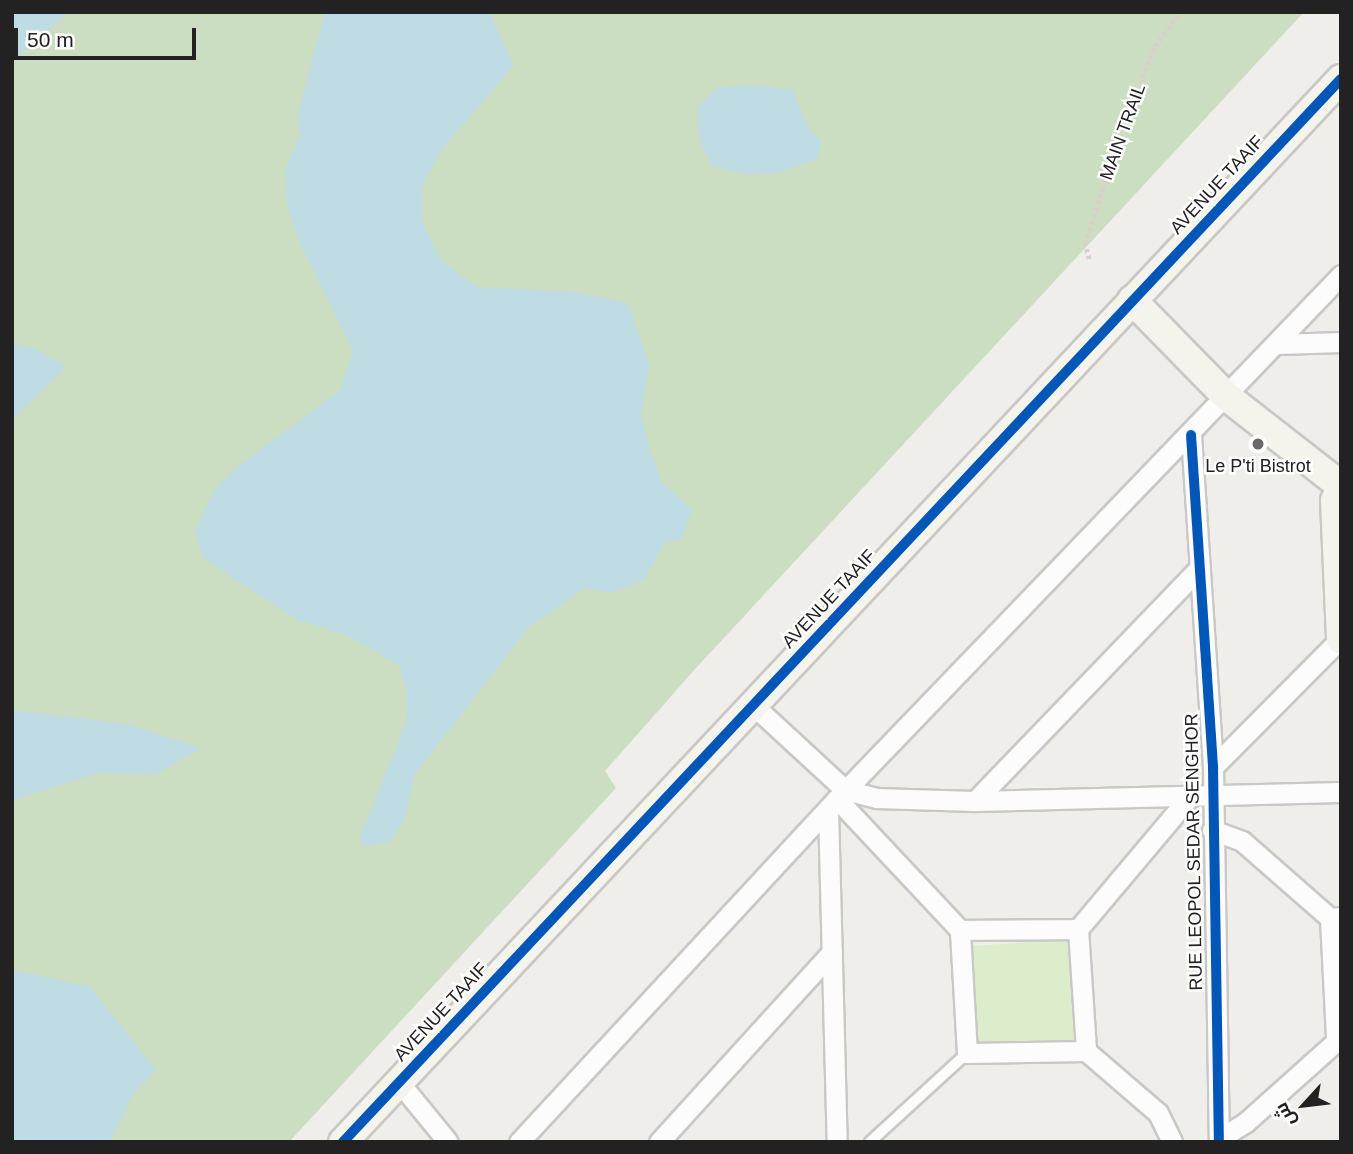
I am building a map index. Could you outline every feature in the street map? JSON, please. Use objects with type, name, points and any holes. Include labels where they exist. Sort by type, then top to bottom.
[{"type":"street","name":"AVENUE TAAIF","points":[[343,1142],[1341,79]]},
{"type":"street","points":[[519,1142],[837,799],[1279,344],[1341,275]]},
{"type":"street","points":[[1132,300],[1226,396],[1341,487],[1335,501],[1340,639],[1213,767]]},
{"type":"street","points":[[1279,344],[1341,342]]},
{"type":"street","name":"RUE LEOPOL SEDAR SENGHOR","points":[[1191,435],[1196,571],[1213,767],[1219,1140]]},
{"type":"street","points":[[975,802],[1196,571]]},
{"type":"street","points":[[753,705],[960,930],[967,1053],[1086,1051],[1158,1113],[1172,1142]]},
{"type":"street","points":[[837,799],[975,802],[1341,792]]},
{"type":"street","points":[[1086,1051],[1078,929],[1190,796]]},
{"type":"street","points":[[837,799],[832,952],[838,1142]]},
{"type":"street","points":[[1212,830],[1242,841],[1335,918],[1338,1037],[1246,1122],[1219,1140]]},
{"type":"street","points":[[960,930],[1078,929]]},
{"type":"street","points":[[659,1142],[832,952]]},
{"type":"street","points":[[399,1082],[448,1142]]},
{"type":"lane","points":[[870,1142],[967,1053]]},
{"type":"green space","points":[[12,12],[1304,12],[696,668],[605,771],[616,788],[289,1142],[12,1142]]},
{"type":"green space","points":[[1068,940],[1075,1041],[976,1048],[968,946]]},
{"type":"water","points":[[12,12],[69,12],[12,61]]},
{"type":"water","points":[[325,12],[489,12],[514,65],[442,149],[422,187],[422,223],[442,261],[477,287],[573,292],[628,303],[649,365],[641,416],[648,443],[661,481],[692,510],[682,539],[664,543],[644,580],[611,593],[585,588],[529,627],[415,774],[404,820],[390,842],[363,846],[360,837],[406,723],[407,692],[400,666],[345,634],[297,620],[248,588],[203,558],[195,532],[214,491],[235,468],[340,390],[353,351],[298,239],[287,205],[285,170],[300,136],[297,116]]},
{"type":"water","points":[[749,85],[793,89],[807,125],[821,141],[817,159],[778,173],[745,174],[712,166],[699,140],[697,109],[717,87]]},
{"type":"water","points":[[12,344],[35,348],[66,367],[12,420]]},
{"type":"water","points":[[12,710],[128,724],[201,748],[157,774],[99,773],[12,800]]},
{"type":"water","points":[[12,970],[89,986],[156,1070],[133,1094],[110,1142],[12,1142]]},
{"type":"cycle path","points":[[343,1142],[1341,79]]},
{"type":"cycle path","points":[[1191,435],[1213,767],[1219,1142]]},
{"type":"place","name":"Le P'ti Bistrot","points":[[1258,444]]}]
